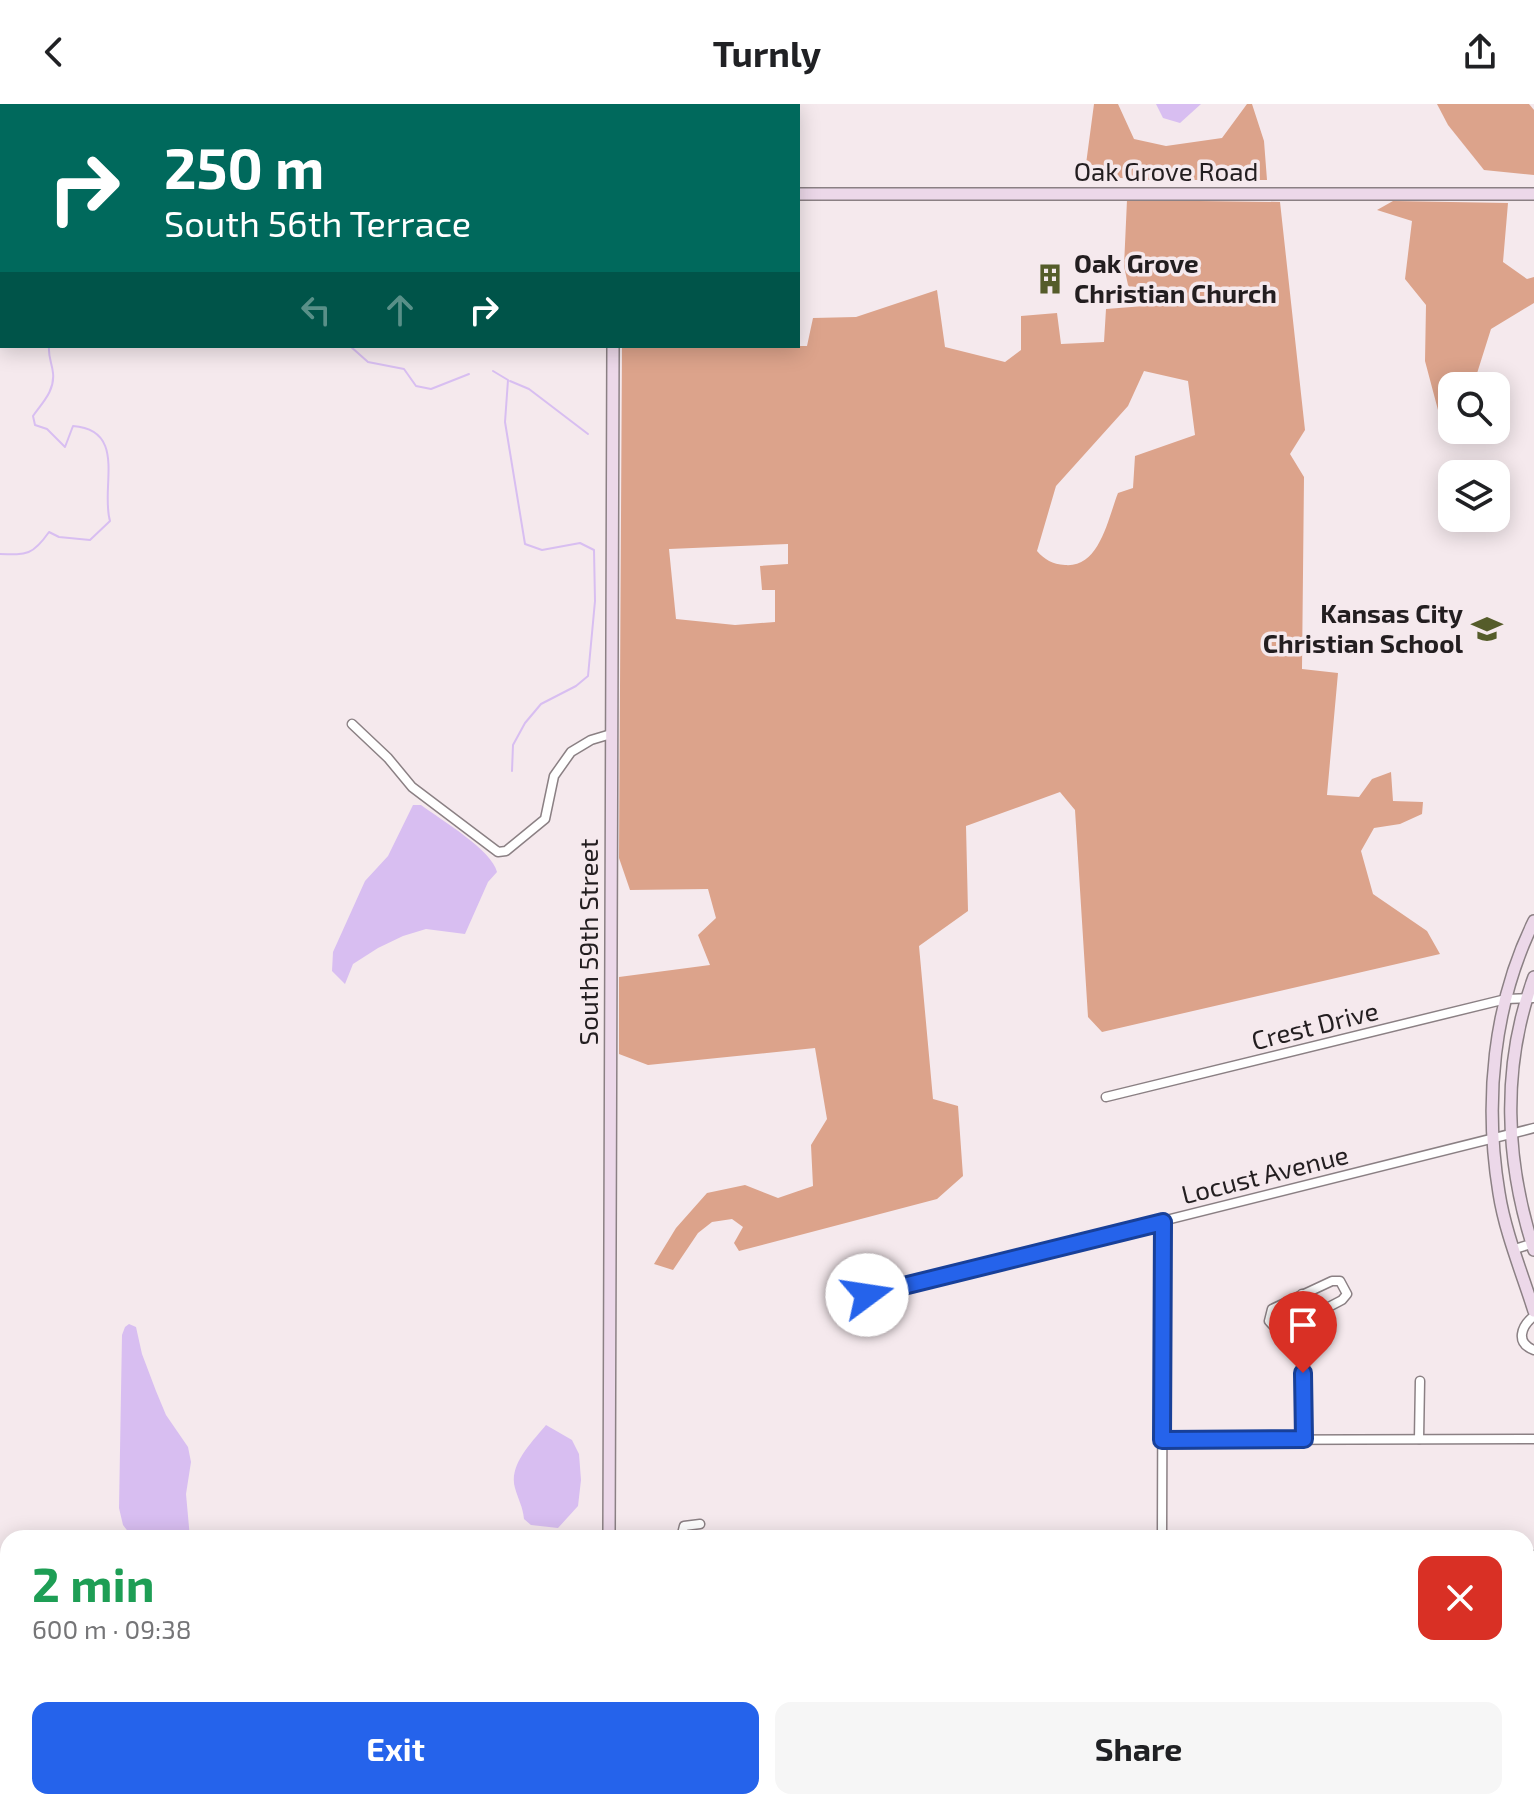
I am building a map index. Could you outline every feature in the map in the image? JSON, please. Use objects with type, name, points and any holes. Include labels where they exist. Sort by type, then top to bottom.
[{"type":"street","name":"Oak Grove Road","points":[[800,194],[1534,194]]},
{"type":"street","name":"South 59th Street","points":[[609,1530],[613,348]]},
{"type":"street","points":[[352,724],[388,758],[412,787],[498,852],[506,851],[545,819],[554,776],[571,752],[591,740],[611,734]]},
{"type":"street","points":[[1534,921],[1506,999],[1496,1052],[1491,1117],[1499,1194],[1534,1314],[1522,1330],[1521,1338],[1527,1347],[1534,1350]]},
{"type":"street","points":[[1515,1249],[1533,1245],[1516,1183],[1510,1108],[1516,1041],[1534,977]]},
{"type":"street","name":"Crest Drive","points":[[1106,1097],[1506,999],[1530,998]]},
{"type":"street","name":"Locust Avenue","points":[[867,1295],[1534,1128]]},
{"type":"street","points":[[1162,1530],[1163,1222]]},
{"type":"street","points":[[1332,1281],[1340,1281],[1347,1294],[1334,1305],[1303,1321],[1279,1332],[1269,1321],[1272,1309],[1332,1281]]},
{"type":"street","points":[[1302,1294],[1304,1439]]},
{"type":"street","points":[[1419,1439],[1420,1381]]},
{"type":"street","points":[[1162,1440],[1534,1439]]},
{"type":"street","points":[[683,1530],[684,1526],[700,1524]]},
{"type":"shaded area","points":[[1094,104],[1118,104],[1134,139],[1166,146],[1222,138],[1247,104],[1252,104],[1264,141],[1267,180],[1150,180],[1093,176],[1086,164]]},
{"type":"shaded area","points":[[1156,104],[1201,104],[1180,123],[1163,118]]},
{"type":"shaded area","points":[[1437,104],[1529,104],[1534,110],[1534,175],[1484,170],[1448,125]]},
{"type":"shaded area","points":[[1127,200],[1280,202],[1305,430],[1290,454],[1304,477],[1302,669],[1338,673],[1327,795],[1359,797],[1372,779],[1391,772],[1393,801],[1423,802],[1422,814],[1400,824],[1374,828],[1361,851],[1373,894],[1427,931],[1440,954],[1102,1032],[1088,1017],[1075,810],[1060,792],[966,826],[968,911],[919,946],[933,1099],[958,1106],[963,1176],[937,1199],[739,1251],[734,1243],[743,1227],[732,1219],[712,1222],[698,1233],[673,1270],[654,1264],[676,1228],[707,1193],[745,1185],[778,1198],[813,1186],[811,1145],[827,1119],[815,1048],[648,1065],[619,1054],[619,977],[710,965],[698,935],[716,918],[708,889],[630,890],[619,858],[622,348],[800,348],[807,346],[813,318],[856,317],[937,290],[945,347],[1005,362],[1021,350],[1021,316],[1057,313],[1061,344],[1104,342],[1106,309],[1144,306],[1128,285],[1124,266]],"holes":[[[1144,371],[1188,381],[1195,435],[1135,456],[1133,488],[1118,493],[1101,540],[1087,559],[1065,565],[1043,557],[1037,551],[1056,486],[1128,406]],[[788,544],[788,564],[760,566],[762,590],[775,590],[775,622],[735,625],[676,619],[669,549]]]},
{"type":"shaded area","points":[[1393,201],[1508,203],[1503,262],[1527,279],[1534,277],[1534,303],[1491,329],[1477,372],[1438,372],[1438,410],[1425,361],[1426,305],[1405,279],[1412,221],[1377,210]]},
{"type":"shaded area","points":[[413,805],[421,805],[465,836],[486,854],[497,872],[488,882],[465,934],[426,929],[403,936],[353,964],[345,984],[332,971],[333,952],[365,881],[388,856]]},
{"type":"shaded area","points":[[129,1324],[136,1327],[142,1354],[166,1415],[188,1447],[191,1462],[186,1494],[189,1530],[127,1530],[123,1525],[119,1508],[122,1335]]},
{"type":"shaded area","points":[[546,1425],[572,1440],[579,1454],[581,1480],[578,1506],[558,1528],[531,1525],[524,1519],[515,1488],[518,1462]]},
{"type":"waterway","points":[[0,554],[29,552],[49,532],[59,537],[90,540],[110,521],[108,463],[101,438],[90,430],[73,426],[65,447],[47,429],[35,425],[33,416],[52,385],[49,348]]},
{"type":"waterway","points":[[352,348],[368,362],[404,369],[416,386],[431,389],[469,374]]},
{"type":"waterway","points":[[493,371],[508,380],[505,422],[525,544],[542,550],[580,543],[594,550],[595,601],[588,676],[576,686],[541,704],[525,723],[513,745],[512,771]]},
{"type":"waterway","points":[[510,381],[529,389],[588,434]]},
{"type":"place","name":"Oak Grove Christian Church","points":[[1050,279]]},
{"type":"place","name":"Kansas City Christian School","points":[[1487,629]]},
{"type":"route","points":[[867,1295],[1163,1222],[1162,1440],[1304,1439],[1303,1373]]}]
